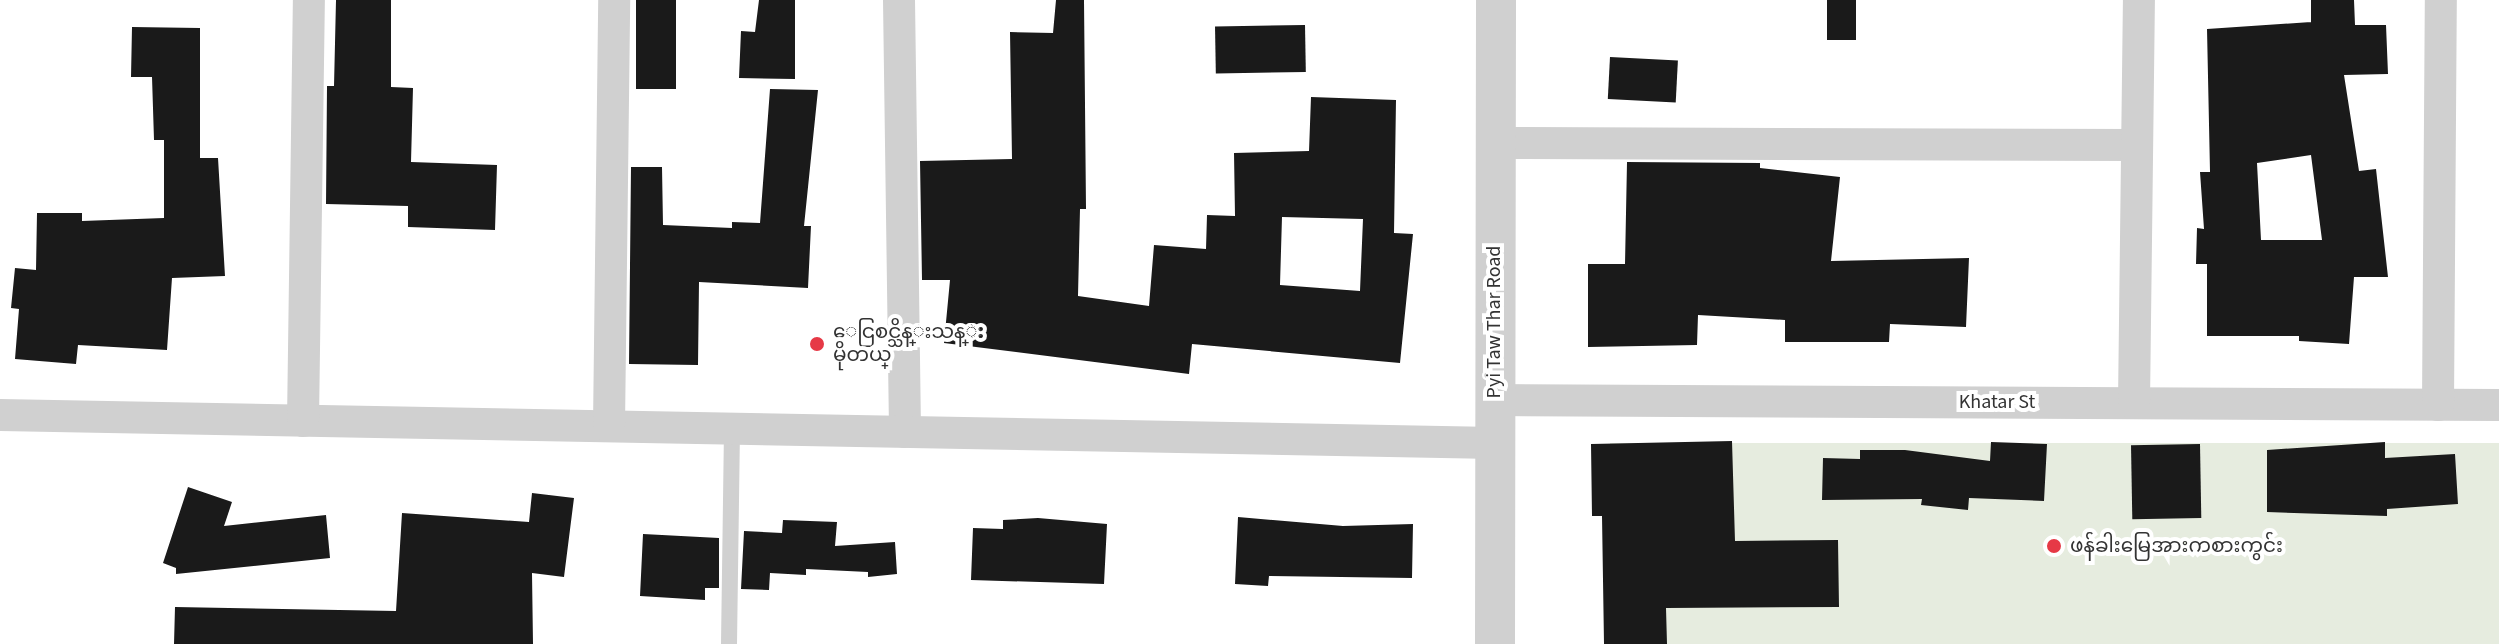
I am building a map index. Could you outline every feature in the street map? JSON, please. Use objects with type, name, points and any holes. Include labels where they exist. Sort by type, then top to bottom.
[{"type":"street","points":[[303,421],[309,0]]},
{"type":"street","points":[[609,426],[614,0]]},
{"type":"street","points":[[899,0],[905,432]]},
{"type":"street","name":"Pyi Taw Thar Road","points":[[1495,644],[1496,0]]},
{"type":"street","points":[[2134,403],[2139,0]]},
{"type":"street","points":[[2438,405],[2441,0]]},
{"type":"street","points":[[1494,143],[2137,145]]},
{"type":"street","name":"Khatar St","points":[[1494,400],[2499,405]]},
{"type":"street","points":[[0,415],[1495,443]]},
{"type":"lane","points":[[729,644],[732,429]]},
{"type":"shaded area","name":"ဖန်ခါးမြေအားကစားကွင်း","points":[[1610,443],[2499,443],[2499,644],[1610,644]]},
{"type":"building","points":[[336,0],[391,0],[391,87],[413,88],[411,162],[497,165],[495,230],[408,227],[408,206],[326,204],[327,86],[334,86]]},
{"type":"building","points":[[636,0],[676,0],[676,89],[636,89]]},
{"type":"building","points":[[759,0],[795,0],[795,79],[739,78],[741,31],[755,32]]},
{"type":"building","points":[[1056,0],[1084,0],[1086,209],[1080,209],[1078,296],[1149,306],[1154,245],[1206,249],[1207,215],[1235,216],[1234,153],[1309,151],[1311,97],[1396,100],[1394,233],[1413,234],[1400,363],[1192,344],[1189,374],[944,343],[950,280],[922,280],[920,161],[1012,159],[1010,32],[1053,33]],"holes":[[[1282,217],[1363,219],[1360,291],[1280,285]]]},
{"type":"building","points":[[1827,0],[1856,0],[1856,40],[1827,40]]},
{"type":"building","points":[[2311,0],[2354,0],[2355,25],[2386,25],[2388,74],[2344,75],[2359,171],[2376,169],[2388,277],[2354,277],[2349,344],[2299,341],[2299,336],[2207,336],[2207,264],[2196,264],[2197,228],[2204,229],[2200,172],[2210,172],[2207,29],[2311,22]],"holes":[[[2311,155],[2322,240],[2261,240],[2257,163]]]},
{"type":"building","points":[[1305,25],[1306,72],[1216,74],[1215,27]]},
{"type":"building","points":[[132,27],[200,28],[200,158],[218,158],[225,276],[172,278],[167,350],[78,345],[76,364],[15,359],[19,309],[11,308],[15,268],[36,270],[37,213],[82,213],[82,221],[164,218],[164,140],[154,140],[152,77],[131,77]]},
{"type":"building","points":[[1610,57],[1678,61],[1676,103],[1608,99]]},
{"type":"building","points":[[770,89],[818,90],[804,226],[811,226],[808,288],[699,282],[698,365],[629,364],[631,167],[662,167],[663,225],[732,228],[732,222],[760,223]]},
{"type":"building","points":[[1627,162],[1760,163],[1760,168],[1840,177],[1831,261],[1969,258],[1966,327],[1890,324],[1889,342],[1785,342],[1785,320],[1698,315],[1697,345],[1588,347],[1588,264],[1625,264]]},
{"type":"building","points":[[1732,441],[1735,541],[1838,540],[1839,607],[1666,608],[1667,644],[1604,644],[1602,516],[1592,516],[1591,444]]},
{"type":"building","points":[[1991,442],[2047,444],[2044,501],[1969,498],[1968,510],[1921,505],[1922,499],[1822,500],[1823,458],[1860,459],[1860,450],[1905,450],[1990,461]]},
{"type":"building","points":[[2385,442],[2385,458],[2455,454],[2458,504],[2387,509],[2387,516],[2267,512],[2267,450]]},
{"type":"building","points":[[2200,444],[2201,518],[2132,519],[2131,445]]},
{"type":"building","points":[[188,487],[232,502],[224,526],[326,515],[330,558],[176,574],[176,568],[163,563]]},
{"type":"building","points":[[532,493],[574,498],[564,577],[532,573],[533,644],[174,644],[175,607],[396,611],[402,513],[529,522]]},
{"type":"building","points":[[1238,517],[1343,526],[1413,524],[1412,578],[1269,576],[1268,586],[1235,584]]},
{"type":"building","points":[[1038,518],[1107,524],[1104,584],[971,580],[973,528],[1003,529],[1003,520]]},
{"type":"building","points":[[783,520],[837,522],[835,546],[895,542],[897,574],[868,577],[868,572],[806,569],[806,575],[770,573],[769,590],[741,589],[744,531],[782,533]]},
{"type":"building","points":[[643,534],[719,538],[719,588],[705,588],[705,600],[640,596]]},
{"type":"place","name":"ေငြစင္သိန္းသန္း မိုတယ္","points":[[817,344]]},
{"type":"place","name":"ဖန်ခါးမြေအားကစားကွင်း","points":[[2054,546]]}]
